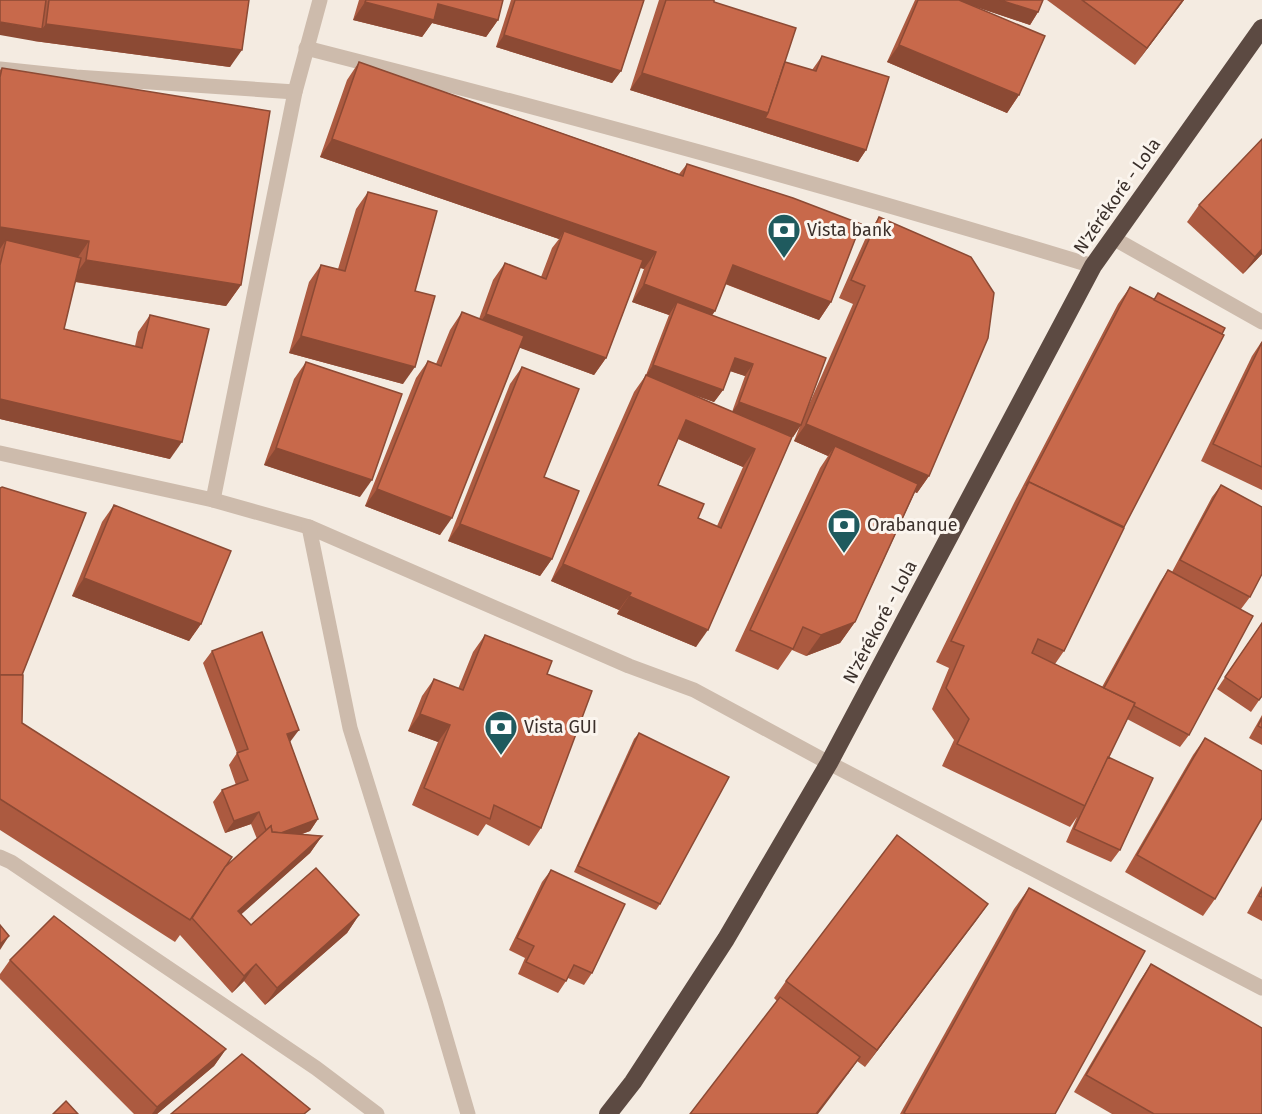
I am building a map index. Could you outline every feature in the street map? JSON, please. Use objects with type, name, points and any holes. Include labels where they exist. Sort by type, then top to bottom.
[{"type":"highway","name":"N'zérékoré - Lola","points":[[608,1114],[633,1082],[726,939],[828,763],[1093,266],[1262,28]]},
{"type":"street","points":[[213,500],[295,92],[320,0]]},
{"type":"street","points":[[306,48],[545,109],[891,205],[1093,266]]},
{"type":"street","points":[[0,69],[76,77],[295,92]]},
{"type":"street","points":[[1113,238],[1262,322]]},
{"type":"street","points":[[0,453],[213,500],[309,526],[629,666],[694,690],[828,763],[1262,988]]},
{"type":"street","points":[[309,526],[350,728],[468,1114]]},
{"type":"street","points":[[0,857],[11,862],[316,1068],[377,1114]]},
{"type":"building","points":[[0,0],[46,0],[42,29],[0,22]]},
{"type":"building","points":[[49,0],[249,0],[242,50],[46,24]]},
{"type":"building","points":[[366,0],[503,0],[498,20],[438,4],[434,20],[365,2]]},
{"type":"building","points":[[515,0],[644,0],[621,71],[504,35]]},
{"type":"building","points":[[666,0],[714,0],[714,2],[796,28],[768,113],[642,73]]},
{"type":"building","points":[[918,0],[959,0],[1045,36],[1019,95],[899,45]]},
{"type":"building","points":[[1000,0],[1043,0],[1038,12]]},
{"type":"building","points":[[1082,0],[1183,0],[1147,48]]},
{"type":"building","points":[[822,56],[889,77],[866,150],[765,118],[785,62],[816,71]]},
{"type":"building","points":[[359,62],[683,176],[687,164],[793,198],[861,224],[831,302],[733,265],[715,311],[644,284],[656,252],[332,139]]},
{"type":"building","points":[[2,68],[270,111],[241,285],[86,260],[89,241],[0,227],[0,77]]},
{"type":"building","points":[[1262,139],[1262,249],[1255,257],[1199,205]]},
{"type":"building","points":[[368,192],[437,211],[415,291],[435,296],[415,367],[301,336],[321,265],[345,271]]},
{"type":"building","points":[[879,217],[971,257],[994,293],[988,338],[929,476],[806,424],[865,286],[851,280]]},
{"type":"building","points":[[564,231],[643,260],[606,358],[486,314],[505,263],[546,279]]},
{"type":"building","points":[[6,240],[81,258],[64,329],[142,348],[150,315],[209,329],[182,442],[0,399],[0,265]]},
{"type":"building","points":[[1130,287],[1224,335],[1124,527],[1029,482],[1026,486]]},
{"type":"building","points":[[1158,293],[1225,328],[1222,334],[1154,300]]},
{"type":"building","points":[[677,302],[826,358],[801,425],[739,402],[753,364],[735,358],[723,390],[653,365]]},
{"type":"building","points":[[462,312],[524,336],[452,518],[377,489],[428,361],[441,366]]},
{"type":"building","points":[[1262,342],[1262,467],[1213,444]]},
{"type":"building","points":[[306,362],[402,394],[372,480],[276,448]]},
{"type":"building","points":[[522,367],[579,389],[544,477],[579,491],[552,559],[460,524]]},
{"type":"building","points":[[646,375],[792,437],[708,630],[563,564]],"holes":[[[686,420],[755,449],[721,528],[698,518],[704,504],[658,485]]]},
{"type":"building","points":[[835,446],[918,484],[855,622],[821,635],[803,627],[793,649],[750,630]]},
{"type":"building","points":[[1029,482],[1124,528],[1064,651],[1038,639],[1032,653],[1135,703],[1085,806],[957,744],[969,719],[946,688],[964,646],[951,641]]},
{"type":"building","points":[[1221,485],[1262,507],[1262,574],[1250,597],[1180,560]]},
{"type":"building","points":[[0,488],[86,513],[22,675],[0,675]]},
{"type":"building","points":[[114,505],[231,551],[201,624],[84,578]]},
{"type":"building","points":[[1168,570],[1253,616],[1189,735],[1134,706],[1135,703],[1104,688]]},
{"type":"building","points":[[1262,623],[1262,696],[1259,700],[1225,677]]},
{"type":"building","points":[[262,632],[299,730],[287,734],[318,819],[281,833],[272,832],[271,826],[266,830],[259,812],[234,821],[222,790],[248,780],[237,753],[248,749],[212,651]]},
{"type":"building","points":[[485,635],[552,661],[547,674],[592,691],[541,828],[494,805],[490,819],[424,788],[450,725],[420,714],[434,679],[463,690]]},
{"type":"building","points":[[0,675],[23,675],[22,723],[232,857],[190,920],[0,799]]},
{"type":"building","points":[[639,733],[729,777],[660,904],[578,866]]},
{"type":"building","points":[[1205,738],[1262,771],[1262,818],[1215,899],[1137,855]]},
{"type":"building","points":[[1108,757],[1153,778],[1120,850],[1074,829]]},
{"type":"building","points":[[271,826],[272,832],[322,836],[238,911],[251,925],[316,868],[359,915],[277,988],[256,964],[244,976],[192,918],[225,867]]},
{"type":"building","points":[[897,835],[988,904],[877,1050],[786,981]]},
{"type":"building","points":[[551,870],[625,904],[592,973],[574,965],[566,981],[526,962],[534,946],[517,938]]},
{"type":"building","points":[[1029,888],[1145,951],[1055,1114],[904,1113]]},
{"type":"building","points":[[54,916],[226,1049],[157,1107],[10,960]]},
{"type":"building","points":[[0,925],[9,936],[0,944]]},
{"type":"building","points":[[1151,964],[1262,1028],[1262,1114],[1154,1114],[1086,1075]]},
{"type":"building","points":[[780,997],[860,1057],[816,1114],[690,1114]]},
{"type":"building","points":[[242,1054],[310,1109],[304,1114],[171,1114]]},
{"type":"building","points":[[66,1101],[78,1114],[53,1114]]},
{"type":"place","name":"Vista bank","points":[[784,259]]},
{"type":"place","name":"Orabanque","points":[[844,554]]},
{"type":"place","name":"Vista GUI","points":[[501,756]]}]
